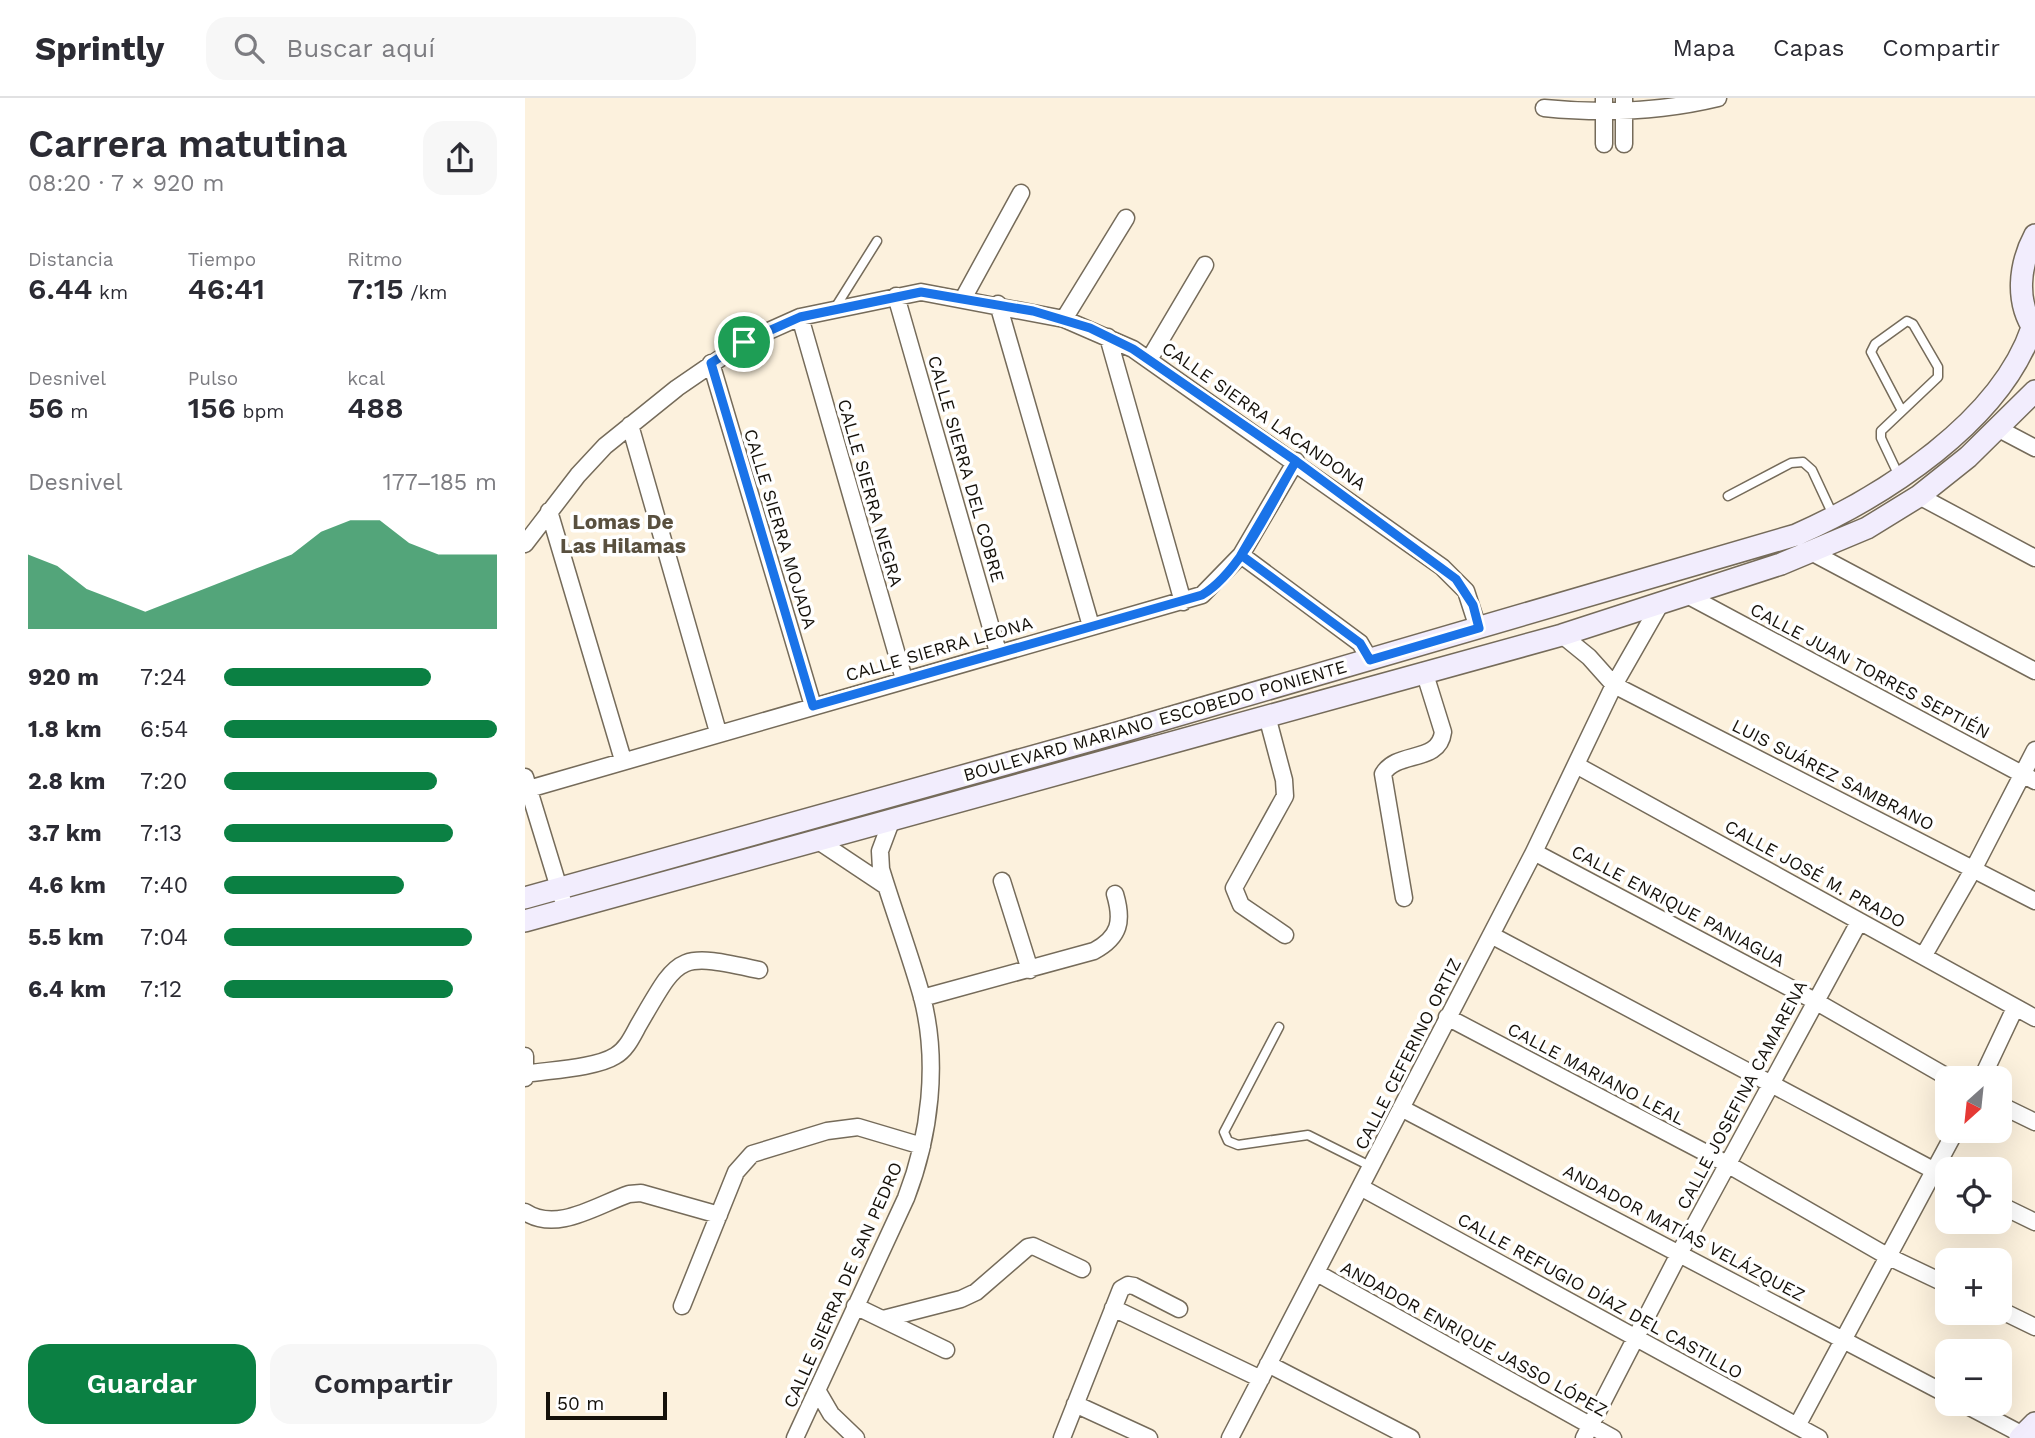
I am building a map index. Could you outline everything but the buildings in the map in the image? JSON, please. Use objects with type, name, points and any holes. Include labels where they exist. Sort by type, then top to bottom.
[{"type":"street","points":[[1544,108],[1718,98]]},
{"type":"street","points":[[1604,105],[1604,144]]},
{"type":"street","points":[[1624,105],[1624,144]]},
{"type":"street","points":[[964,298],[1021,193]]},
{"type":"street","points":[[1064,318],[1126,218]]},
{"type":"street","points":[[2034,329],[2023,303],[2021,277],[2027,251],[2035,235]]},
{"type":"street","points":[[1150,358],[1205,265]]},
{"type":"street","name":"CALLE SIERRA LACANDONA","points":[[525,544],[578,475],[630,425],[711,363],[756,335],[800,317],[921,292],[1064,318],[1150,358],[1456,579],[1473,605],[1479,628]]},
{"type":"street","name":"CALLE SIERRA DEL COBRE","points":[[896,296],[998,652]]},
{"type":"street","points":[[998,304],[1091,626]]},
{"type":"street","name":"CALLE SIERRA NEGRA","points":[[800,317],[904,679]]},
{"type":"street","name":"BOULEVARD MARIANO ESCOBEDO PONIENTE","points":[[525,922],[562,899],[1124,731],[1764,546],[1834,518],[1899,476],[1953,436],[2004,383],[2024,352],[2034,329]]},
{"type":"street","points":[[1108,337],[1183,602]]},
{"type":"street","name":"CALLE SIERRA MOJADA","points":[[711,363],[813,706]]},
{"type":"street","name":"BOULEVARD MARIANO ESCOBEDO PONIENTE","points":[[525,898],[562,899],[817,840],[1562,635],[1813,553],[1867,528],[1944,478],[2035,391]]},
{"type":"street","points":[[630,425],[718,732]]},
{"type":"street","points":[[1997,428],[2035,448]]},
{"type":"street","name":"CALLE SIERRA LEONA","points":[[526,785],[1183,602],[1209,590],[1241,555],[1296,461]]},
{"type":"street","points":[[1919,496],[2035,558]]},
{"type":"street","points":[[549,511],[623,760]]},
{"type":"street","points":[[1813,553],[2035,671]]},
{"type":"street","points":[[1241,555],[1360,643],[1370,660]]},
{"type":"street","name":"CALLE JUAN TORRES SEPTIÉN","points":[[1687,595],[2028,777]]},
{"type":"street","name":"CALLE CEFERINO ORTIZ","points":[[1230,1438],[1534,852],[1614,685],[1662,601]]},
{"type":"street","points":[[1562,635],[1589,657],[1614,685]]},
{"type":"street","points":[[1404,898],[1383,774],[1394,764],[1431,752],[1442,740],[1443,732],[1425,671]]},
{"type":"street","name":"LUIS SUÁREZ SAMBRANO","points":[[1614,685],[2035,901]]},
{"type":"street","points":[[1267,716],[1284,780],[1285,796],[1234,888],[1241,905],[1285,935]]},
{"type":"street","points":[[1124,731],[1132,754]]},
{"type":"street","points":[[1924,955],[2028,777],[2035,750]]},
{"type":"street","name":"CALLE JOSÉ M. PRADO","points":[[1576,765],[2035,1018]]},
{"type":"street","points":[[526,785],[562,899]]},
{"type":"street","name":"CALLE SIERRA DE SAN PEDRO","points":[[795,1438],[907,1198],[922,1146],[931,1065],[922,998],[886,886],[880,851],[892,819]]},
{"type":"street","points":[[817,840],[886,886]]},
{"type":"street","name":"CALLE ENRIQUE PANIAGUA","points":[[1534,852],[1815,1001],[1935,1070]]},
{"type":"street","points":[[1002,881],[1030,970]]},
{"type":"street","points":[[922,998],[1030,970],[1106,945],[1118,929],[1120,920],[1115,894]]},
{"type":"street","name":"CALLE JOSEFINA CAMARENA","points":[[1587,1432],[1680,1252],[1859,922]]},
{"type":"street","points":[[1491,935],[1769,1086],[1935,1172]]},
{"type":"street","points":[[525,1056],[525,1076],[616,1056],[631,1038],[667,976],[689,961],[701,958],[759,970]]},
{"type":"street","points":[[1988,1066],[2015,1007]]},
{"type":"street","name":"CALLE MARIANO LEAL","points":[[1447,1017],[1727,1164],[1887,1256],[1935,1279]]},
{"type":"street","name":"ANDADOR MATÍAS VELÁZQUEZ","points":[[1401,1108],[1935,1388]]},
{"type":"street","points":[[2013,1111],[2035,1122]]},
{"type":"street","name":"CALLE SIERRA DE SAN PEDRO","points":[[682,1306],[736,1172],[752,1154],[764,1148],[827,1131],[858,1127],[922,1146]]},
{"type":"street","points":[[1797,1426],[1887,1256],[1935,1184]]},
{"type":"street","name":"CALLE REFUGIO DÍAZ DEL CASTILLO","points":[[1362,1188],[1819,1438]]},
{"type":"street","points":[[525,1212],[543,1221],[559,1220],[619,1198],[641,1193],[719,1215]]},
{"type":"street","points":[[2012,1211],[2035,1222]]},
{"type":"street","points":[[883,1318],[961,1299],[976,1292],[1028,1247],[1033,1246],[1082,1269]]},
{"type":"street","name":"ANDADOR ENRIQUE JASSO LÓPEZ","points":[[1317,1273],[1587,1432],[1613,1438]]},
{"type":"street","points":[[1062,1438],[1121,1289],[1128,1285],[1134,1286],[1179,1309]]},
{"type":"street","points":[[855,1306],[946,1350]]},
{"type":"street","points":[[1112,1308],[1411,1438]]},
{"type":"street","points":[[2012,1315],[2035,1326]]},
{"type":"street","points":[[817,1390],[831,1414],[856,1438]]},
{"type":"street","points":[[1075,1404],[1149,1438]]},
{"type":"street","points":[[1991,1416],[2026,1432]]},
{"type":"lane","points":[[835,308],[877,241]]},
{"type":"lane","points":[[1899,476],[1881,438],[1881,431],[1938,377],[1938,367],[1913,324],[1907,321],[1875,344],[1871,352],[1902,411]]},
{"type":"lane","points":[[1728,496],[1791,463],[1803,462],[1812,470],[1834,518]]},
{"type":"lane","points":[[1279,1027],[1224,1132],[1227,1141],[1238,1144],[1308,1135],[1372,1167]]},
{"type":"district","name":"Lomas De Las Hilamas","points":[[623,534]]},
{"type":"route","points":[[744,342],[711,363],[813,706],[1202,595],[1241,555],[1268,508],[1296,461],[1456,579],[1473,605],[1479,628],[1370,660],[1360,643],[1241,555],[1296,461],[1150,358],[1090,328],[1064,318],[1033,311],[921,292],[869,300],[800,317],[744,342]]}]
